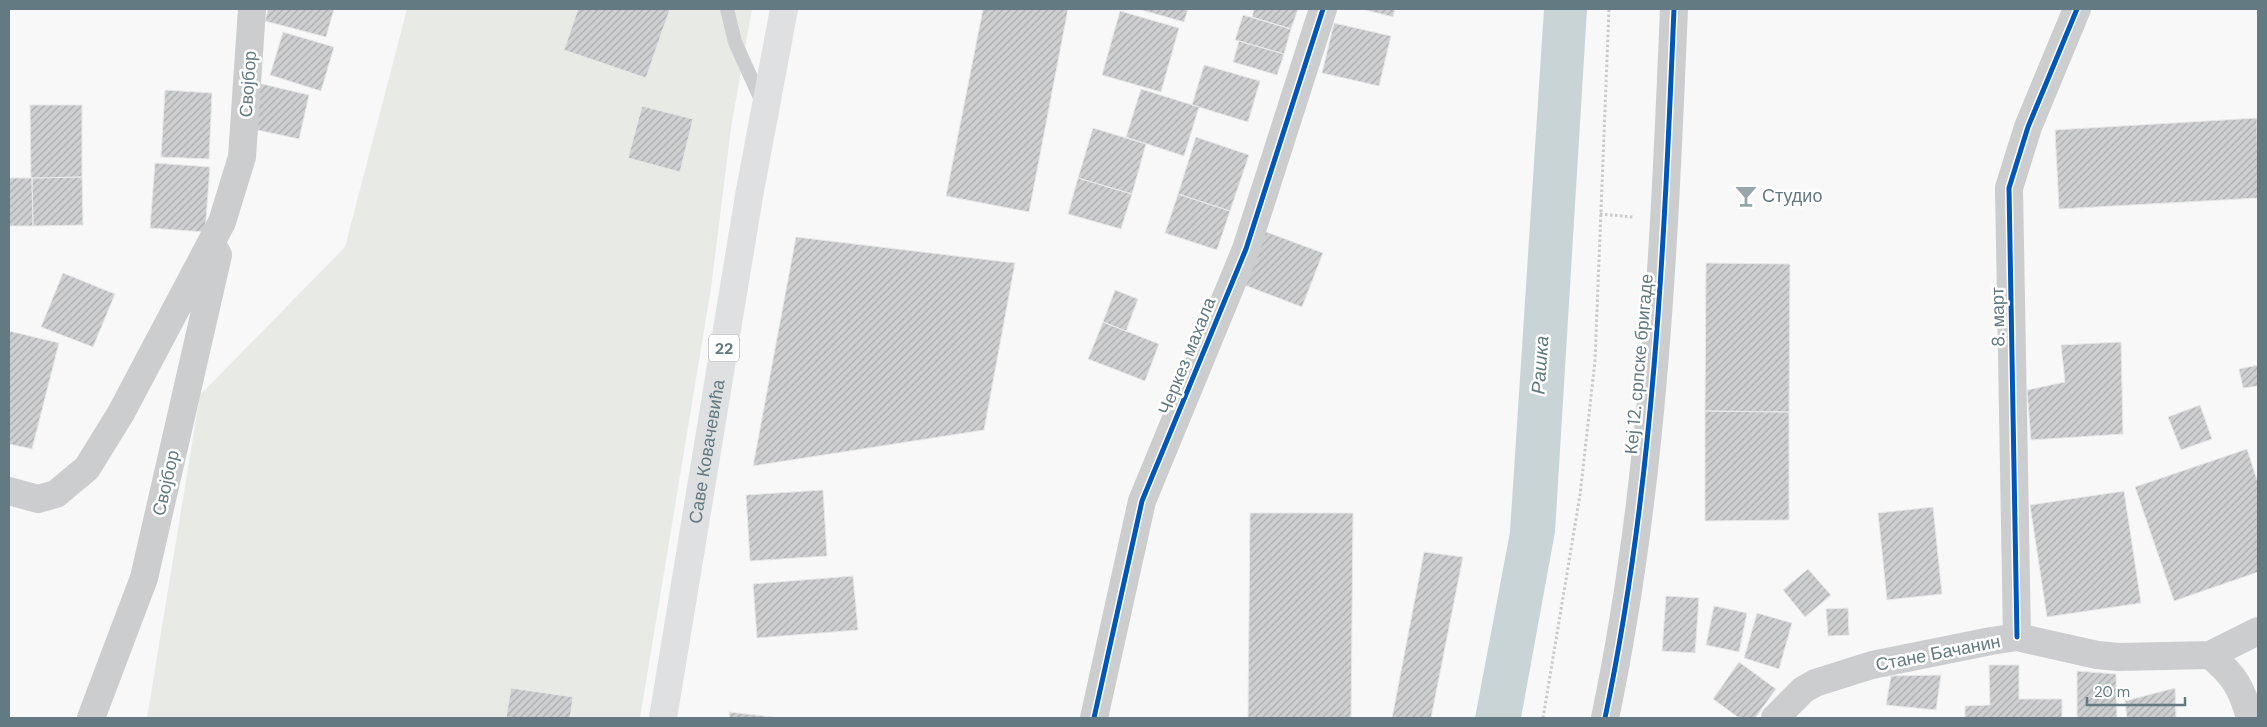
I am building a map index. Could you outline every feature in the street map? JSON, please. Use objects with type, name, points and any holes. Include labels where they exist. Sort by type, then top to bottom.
[{"type":"main road","name":"Саве Ковачевића","points":[[663,718],[764,108],[784,9]]},
{"type":"street","name":"Својбор","points":[[9,491],[38,499],[56,494],[87,468],[121,413],[222,222],[242,157],[252,9]]},
{"type":"street","name":"Черкез махала","points":[[1094,718],[1142,501],[1246,250],[1324,9]]},
{"type":"street","name":"Кеј 12. српске бригаде","points":[[1605,718],[1626,615],[1648,423],[1662,248],[1674,9]]},
{"type":"street","name":"8. март","points":[[2017,638],[2009,188],[2028,127],[2077,9]]},
{"type":"street","name":"Својбор","points":[[91,718],[144,578],[218,255],[211,243]]},
{"type":"street","name":"Стане Бачанин","points":[[1775,718],[1803,690],[1814,683],[1872,665],[2017,638],[2097,655],[2119,657],[2210,655],[2258,631]]},
{"type":"street","points":[[2210,655],[2228,670],[2238,683],[2250,718]]},
{"type":"lane","points":[[727,9],[735,42],[764,108]]},
{"type":"path","points":[[1543,718],[1580,495],[1595,361],[1609,9]]},
{"type":"shaded area","points":[[407,9],[752,9],[731,128],[711,288],[640,718],[147,718],[200,395],[345,247]]},
{"type":"water","name":"Рашка","points":[[1544,9],[1587,9],[1555,532],[1521,718],[1475,718],[1510,532]]},
{"type":"building","points":[[268,9],[334,9],[326,37],[265,21]]},
{"type":"building","points":[[578,9],[670,9],[646,78],[564,50]]},
{"type":"building","points":[[983,9],[1068,9],[1029,212],[946,196]]},
{"type":"building","points":[[1138,9],[1188,9],[1184,22]]},
{"type":"building","points":[[1254,9],[1298,9],[1291,29],[1252,17]]},
{"type":"building","points":[[1362,9],[1395,9],[1393,17]]},
{"type":"building","points":[[1120,11],[1179,28],[1161,92],[1102,75]]},
{"type":"building","points":[[1243,15],[1291,29],[1284,54],[1235,40]]},
{"type":"building","points":[[1334,23],[1391,36],[1379,86],[1322,73]]},
{"type":"building","points":[[283,32],[334,47],[321,91],[270,75]]},
{"type":"building","points":[[1239,41],[1284,54],[1277,75],[1233,62]]},
{"type":"building","points":[[1204,65],[1260,81],[1248,122],[1192,105]]},
{"type":"building","points":[[258,83],[309,95],[299,139],[248,128]]},
{"type":"building","points":[[1141,89],[1199,107],[1184,156],[1126,137]]},
{"type":"building","points":[[165,90],[212,93],[209,159],[161,157]]},
{"type":"building","points":[[30,105],[82,105],[82,177],[31,178]]},
{"type":"building","points":[[642,106],[693,119],[680,172],[628,158]]},
{"type":"building","points":[[2257,118],[2258,198],[2059,209],[2055,130]]},
{"type":"building","points":[[1093,128],[1146,144],[1132,194],[1078,178]]},
{"type":"building","points":[[1196,137],[1249,155],[1230,211],[1178,194]]},
{"type":"building","points":[[155,163],[210,167],[205,232],[150,228]]},
{"type":"building","points":[[82,177],[83,225],[33,226],[32,178]]},
{"type":"building","points":[[9,178],[32,178],[33,226],[9,226]]},
{"type":"building","points":[[1078,178],[1132,194],[1121,229],[1068,214]]},
{"type":"building","points":[[1178,194],[1230,211],[1217,250],[1165,233]]},
{"type":"building","points":[[1264,231],[1323,253],[1302,307],[1244,285]]},
{"type":"building","points":[[796,237],[1015,263],[984,430],[753,466]]},
{"type":"building","points":[[1706,263],[1790,264],[1789,412],[1705,411]]},
{"type":"building","points":[[63,273],[115,294],[93,347],[41,327]]},
{"type":"building","points":[[1115,290],[1138,299],[1126,331],[1103,322]]},
{"type":"building","points":[[1103,322],[1159,344],[1145,381],[1088,359]]},
{"type":"building","points":[[9,331],[59,343],[32,449],[9,444]]},
{"type":"building","points":[[2121,342],[2123,434],[2031,440],[2027,390],[2065,382],[2061,345]]},
{"type":"building","points":[[2258,365],[2258,386],[2243,388],[2239,369]]},
{"type":"building","points":[[2200,405],[2212,439],[2181,450],[2168,417]]},
{"type":"building","points":[[1705,411],[1789,412],[1789,520],[1705,521]]},
{"type":"building","points":[[2247,449],[2258,483],[2258,572],[2174,601],[2135,487]]},
{"type":"building","points":[[823,490],[827,556],[750,561],[746,495]]},
{"type":"building","points":[[2124,491],[2141,603],[2047,617],[2030,505]]},
{"type":"building","points":[[1933,507],[1942,594],[1887,600],[1878,513]]},
{"type":"building","points":[[1250,513],[1353,513],[1351,718],[1248,718]]},
{"type":"building","points":[[1424,552],[1463,557],[1431,718],[1392,718]]},
{"type":"building","points":[[1808,569],[1831,595],[1805,617],[1783,590]]},
{"type":"building","points":[[853,576],[858,630],[757,638],[753,584]]},
{"type":"building","points":[[1666,596],[1699,598],[1695,653],[1662,651]]},
{"type":"building","points":[[1714,606],[1747,613],[1739,652],[1706,645]]},
{"type":"building","points":[[1848,608],[1849,635],[1828,636],[1826,609]]},
{"type":"building","points":[[1757,613],[1792,623],[1779,669],[1744,658]]},
{"type":"building","points":[[1739,662],[1776,689],[1755,718],[1739,718],[1713,699]]},
{"type":"building","points":[[1989,665],[2019,665],[2019,699],[2062,699],[2062,718],[1965,718],[1965,706],[1990,705]]},
{"type":"building","points":[[2077,671],[2116,674],[2117,718],[2077,718]]},
{"type":"building","points":[[1941,675],[1936,710],[1886,705],[1891,676]]},
{"type":"building","points":[[511,688],[573,697],[570,718],[506,718]]},
{"type":"building","points":[[2175,688],[2176,718],[2127,718],[2125,701]]},
{"type":"building","points":[[729,712],[781,718],[730,718]]},
{"type":"cycle path","points":[[1094,718],[1142,501],[1246,249],[1323,9]]},
{"type":"cycle path","points":[[1605,718],[1622,630],[1646,454],[1661,276],[1674,9]]},
{"type":"cycle path","points":[[2017,637],[2009,188],[2028,127],[2077,9]]},
{"type":"place","name":"Студио","points":[[1746,196]]}]
